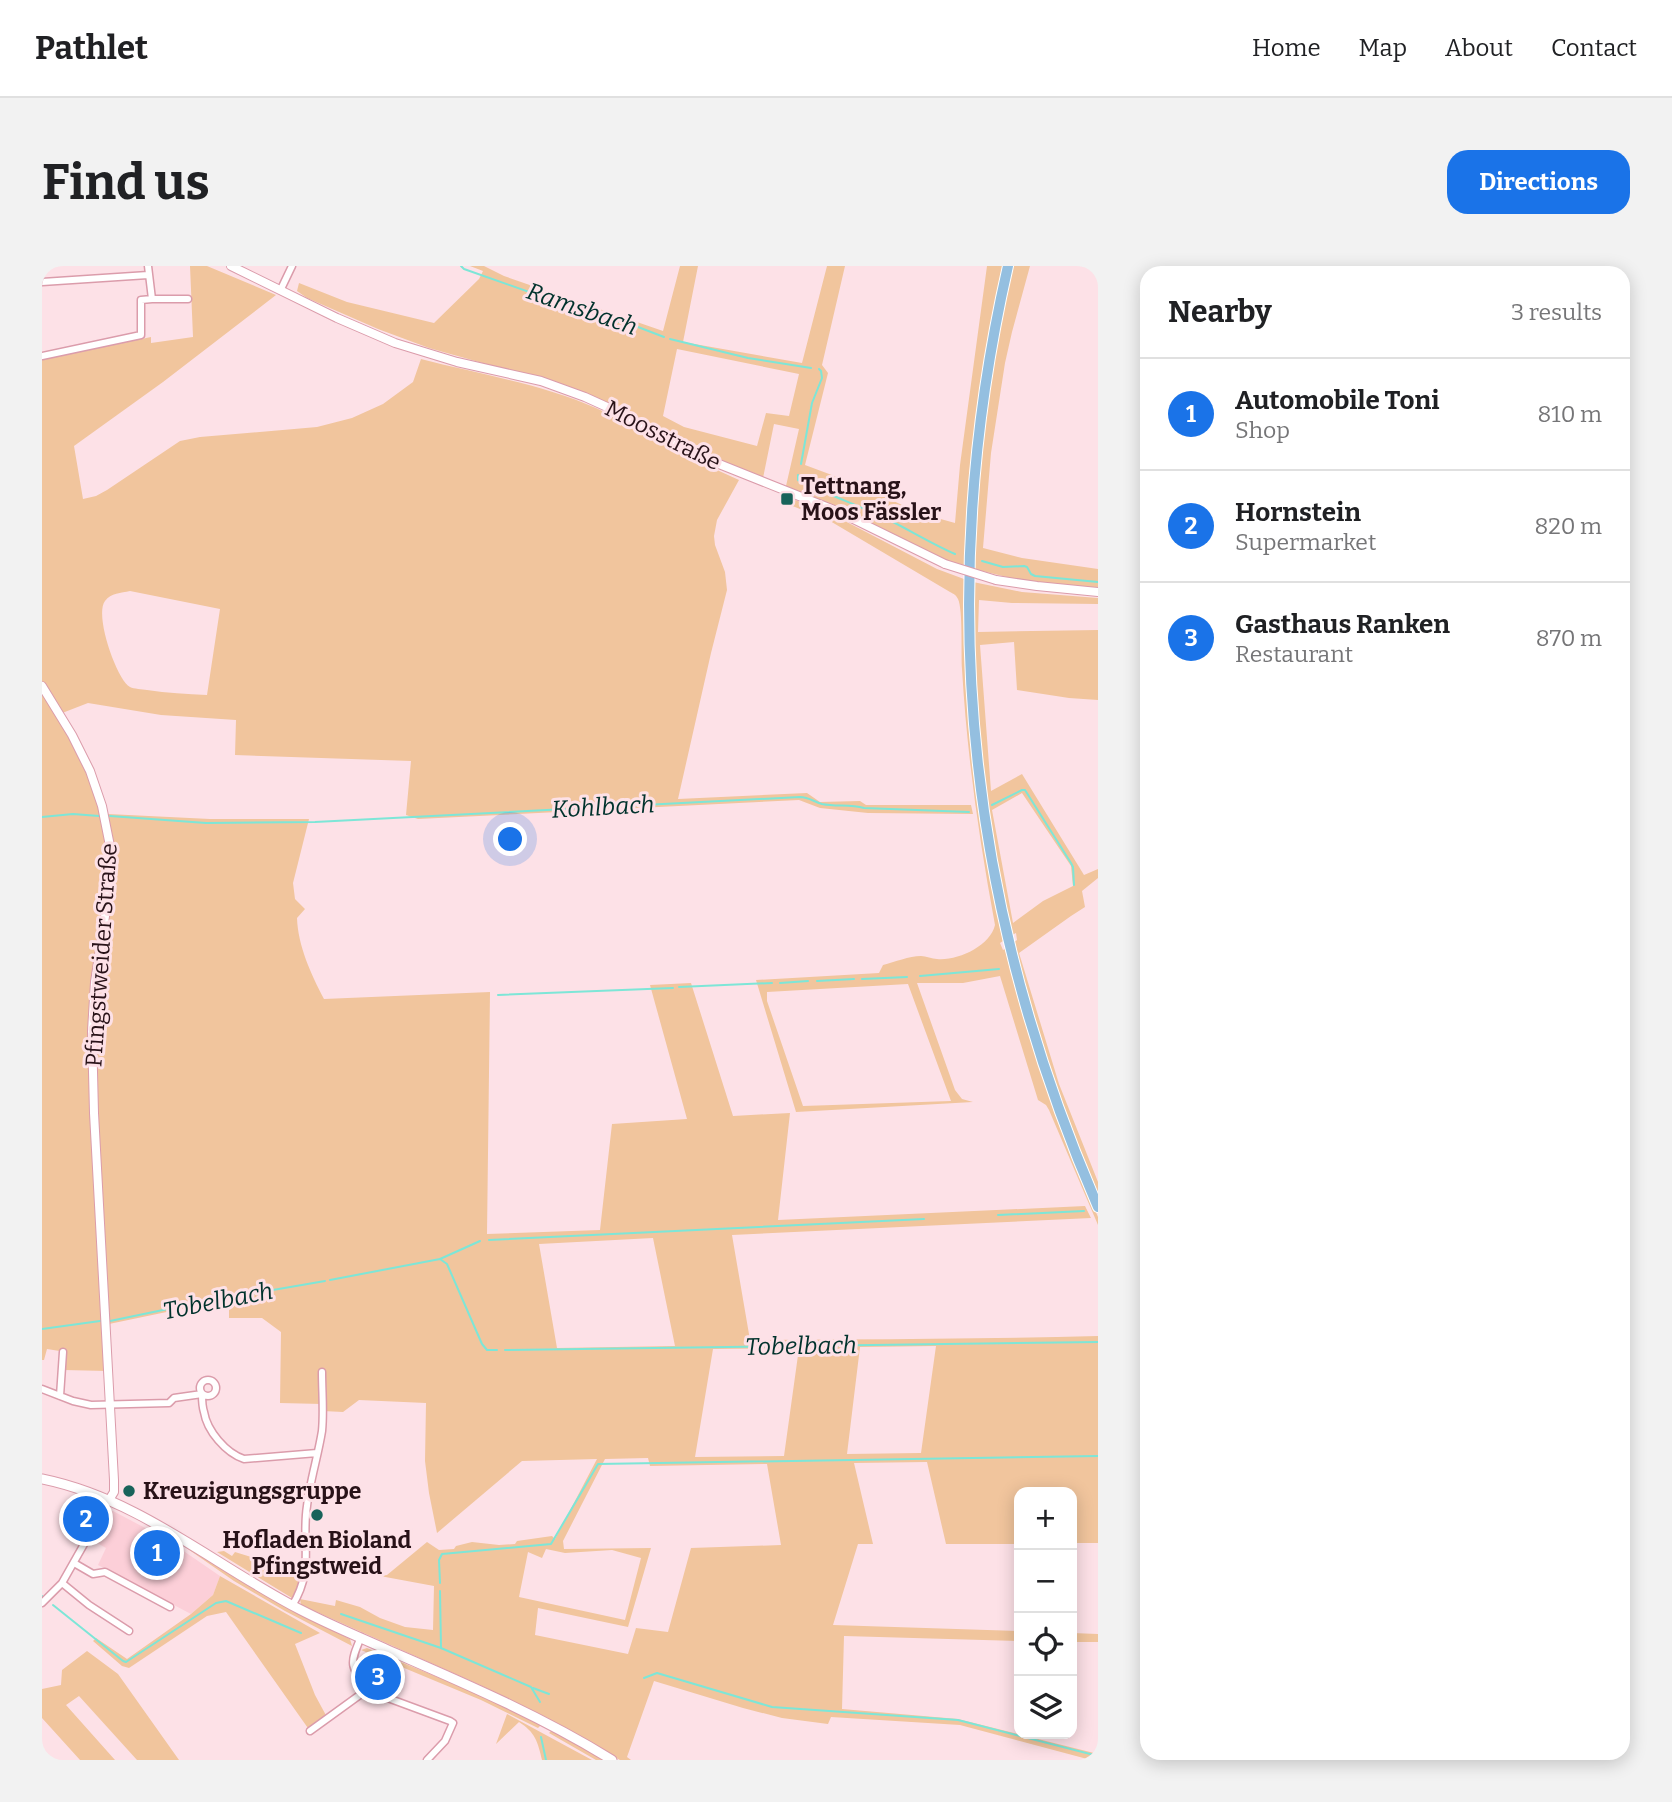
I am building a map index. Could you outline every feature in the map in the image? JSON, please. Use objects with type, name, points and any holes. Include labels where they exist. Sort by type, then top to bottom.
[{"type":"main road","points":[[1008,266],[994,328],[981,412],[970,526],[968,633],[976,756],[994,877],[1016,973],[1054,1098],[1098,1207]]},
{"type":"main road","points":[[42,1479],[109,1500],[152,1521],[292,1606],[508,1703],[612,1760]]},
{"type":"street","points":[[149,266],[152,299]]},
{"type":"street","name":"Moosstraße","points":[[231,266],[353,325],[409,348],[541,381],[585,397],[704,458],[839,512],[945,564],[996,580],[1098,592]]},
{"type":"street","points":[[281,289],[292,266]]},
{"type":"street","points":[[42,282],[148,275]]},
{"type":"street","points":[[42,356],[141,335],[141,300],[188,299]]},
{"type":"street","name":"Pfingstweider Straße","points":[[42,686],[90,771],[102,806],[110,846],[109,890],[92,1031],[114,1480],[114,1492],[109,1500]]},
{"type":"street","points":[[60,1395],[63,1352]]},
{"type":"street","points":[[292,1606],[306,1574],[306,1514],[323,1414],[322,1372]]},
{"type":"street","points":[[42,1389],[82,1403],[111,1404],[169,1403],[174,1398],[202,1394],[208,1424],[224,1445],[244,1460],[317,1453]]},
{"type":"street","points":[[42,1603],[62,1583],[109,1500]]},
{"type":"street","points":[[74,1563],[93,1574],[106,1572],[170,1607]]},
{"type":"street","points":[[62,1583],[89,1605],[129,1631]]},
{"type":"street","points":[[361,1637],[353,1668],[368,1689],[453,1723],[445,1741],[427,1760]]},
{"type":"street","points":[[310,1731],[368,1689]]},
{"type":"shaded area","points":[[190,266],[207,266],[276,295],[74,446],[83,499],[107,490],[180,441],[317,427],[352,418],[383,404],[413,382],[421,359],[532,386],[576,400],[739,480],[717,520],[715,545],[725,572],[727,590],[678,799],[807,793],[820,802],[971,805],[973,814],[868,813],[820,808],[799,800],[418,819],[406,815],[411,761],[235,755],[236,720],[161,715],[88,703],[57,715],[87,772],[101,808],[107,844],[110,906],[113,860],[108,814],[210,819],[309,819],[293,883],[295,899],[305,909],[297,918],[303,949],[324,999],[490,992],[487,1234],[600,1230],[612,1124],[687,1119],[650,985],[691,983],[733,1116],[790,1113],[778,1220],[1085,1206],[1091,1218],[732,1235],[750,1340],[1098,1336],[1098,1543],[1077,1543],[1077,1487],[1014,1487],[1014,1544],[946,1544],[927,1462],[854,1463],[873,1544],[858,1544],[833,1625],[1014,1631],[1014,1641],[844,1636],[842,1709],[958,1719],[1014,1733],[1014,1739],[1038,1739],[1098,1754],[1098,1760],[1091,1760],[960,1725],[831,1717],[828,1724],[782,1718],[654,1681],[627,1757],[631,1760],[620,1760],[480,1685],[301,1605],[300,1599],[335,1606],[336,1600],[360,1607],[405,1627],[433,1630],[434,1586],[380,1576],[387,1575],[427,1542],[439,1550],[454,1549],[472,1542],[499,1545],[552,1536],[555,1539],[597,1459],[522,1461],[437,1533],[425,1461],[426,1403],[359,1400],[343,1412],[323,1411],[322,1404],[280,1403],[281,1332],[262,1318],[229,1318],[229,1299],[109,1324],[91,1002],[107,1371],[64,1370],[66,1352],[47,1349],[42,1360],[42,360],[151,337],[151,343],[193,337]],"holes":[[[130,591],[220,609],[207,695],[136,689],[125,682],[108,647],[102,608],[110,596]],[[653,1238],[675,1346],[557,1348],[539,1244]],[[936,1346],[921,1453],[847,1454],[860,1347]],[[799,1348],[784,1456],[695,1457],[713,1349]],[[648,1458],[650,1466],[767,1464],[781,1545],[691,1548],[668,1632],[636,1628],[628,1654],[535,1635],[538,1608],[628,1627],[651,1548],[564,1549],[563,1541],[605,1459]],[[546,1549],[565,1553],[612,1550],[641,1558],[625,1620],[519,1597],[528,1552],[542,1558]]]},
{"type":"shaded area","points":[[470,266],[484,266],[504,276],[663,331],[680,266],[698,266],[683,342],[802,363],[827,266],[845,266],[822,365],[828,373],[805,465],[864,487],[919,513],[955,523],[960,465],[987,266],[1003,266],[989,336],[970,467],[964,566],[942,559],[849,512],[786,486],[799,429],[774,424],[763,478],[708,457],[568,387],[429,348],[378,329],[297,291],[299,283],[347,302],[434,323],[479,279],[483,271]],"holes":[[[677,349],[799,374],[789,416],[766,413],[757,446],[684,427],[663,416]]]},
{"type":"shaded area","points":[[1012,266],[1030,266],[1005,363],[991,453],[983,548],[1022,558],[1098,569],[1098,588],[1019,580],[974,569],[981,443],[989,383]]},
{"type":"shaded area","points":[[788,497],[843,520],[937,569],[964,579],[969,716],[979,806],[1003,941],[1000,943],[1003,950],[1005,949],[1046,1085],[1098,1217],[1098,1225],[1049,1110],[1038,1100],[1000,976],[963,983],[917,983],[955,1090],[962,1099],[973,1102],[796,1112],[756,980],[879,973],[883,965],[912,957],[945,959],[963,955],[980,946],[992,933],[995,925],[970,765],[958,599],[954,594],[830,521],[787,502]],"holes":[[[908,984],[951,1101],[803,1106],[767,1001],[767,992]]]},
{"type":"shaded area","points":[[973,582],[1022,592],[1098,598],[1098,604],[979,600],[978,632],[1098,630],[1098,700],[1017,690],[1014,642],[980,645],[991,791],[1022,774],[1084,875],[1098,869],[1098,878],[1082,891],[1085,907],[1019,953],[1059,1084],[1098,1182],[1098,1195],[1055,1088],[1013,943],[1017,940],[1016,933],[1012,935],[1002,889],[981,749]],"holes":[[[1022,793],[1071,866],[1073,886],[1043,901],[1013,923],[992,810]]]},
{"type":"shaded area","points":[[113,1511],[166,1539],[220,1576],[213,1595],[191,1614],[98,1565],[106,1548],[90,1539],[105,1513]]},
{"type":"shaded area","points":[[172,1538],[304,1616],[350,1639],[352,1646],[234,1581]]},
{"type":"shaded area","points":[[224,1551],[232,1556],[235,1552],[306,1574],[297,1598],[292,1598],[217,1552]]},
{"type":"shaded area","points":[[220,1576],[320,1633],[295,1644],[315,1695],[328,1719],[310,1731],[226,1612],[207,1616],[129,1668],[122,1666],[93,1641],[96,1638],[127,1659],[191,1614],[213,1595]]},
{"type":"shaded area","points":[[1077,1633],[1098,1634],[1098,1642],[1077,1642]]},
{"type":"shaded area","points":[[367,1648],[488,1698],[541,1725],[538,1728],[481,1700],[361,1650]]},
{"type":"shaded area","points":[[87,1651],[118,1674],[179,1760],[137,1760],[79,1696],[66,1705],[115,1760],[80,1760],[42,1718],[42,1689],[61,1685],[62,1670]]},
{"type":"shaded area","points":[[507,1714],[592,1760],[542,1760],[535,1738],[519,1722],[496,1744]]},
{"type":"shaded area","points":[[552,1730],[605,1760],[596,1760],[549,1733]]},
{"type":"waterway","name":"Ramsbach","points":[[461,266],[597,316],[664,337]]},
{"type":"waterway","name":"Ramsbach","points":[[670,339],[748,358],[811,368]]},
{"type":"waterway","name":"Ramsbach","points":[[801,464],[812,403],[822,378],[819,369]]},
{"type":"waterway","name":"Ramsbach","points":[[798,475],[798,480],[883,517],[955,554]]},
{"type":"waterway","name":"Ramsbach","points":[[982,561],[1003,567],[1024,566],[1035,576],[1098,582]]},
{"type":"waterway","name":"Kohlbach","points":[[992,805],[1025,790],[1071,863],[1074,885]]},
{"type":"waterway","name":"Kohlbach","points":[[110,816],[206,823],[315,822],[800,797],[827,805],[969,812]]},
{"type":"waterway","name":"Kohlbach","points":[[42,817],[73,814],[99,816]]},
{"type":"waterway","points":[[920,976],[999,969]]},
{"type":"waterway","points":[[862,979],[907,977]]},
{"type":"waterway","points":[[817,981],[854,979]]},
{"type":"waterway","points":[[780,983],[808,981]]},
{"type":"waterway","points":[[679,987],[772,983]]},
{"type":"waterway","points":[[498,995],[673,988]]},
{"type":"waterway","points":[[998,1215],[1084,1211]]},
{"type":"waterway","points":[[489,1240],[924,1219]]},
{"type":"waterway","points":[[440,1259],[480,1241]]},
{"type":"waterway","name":"Tobelbach","points":[[330,1280],[440,1259],[447,1264],[482,1344],[487,1350],[497,1350]]},
{"type":"waterway","name":"Tobelbach","points":[[110,1321],[325,1281]]},
{"type":"waterway","name":"Tobelbach","points":[[42,1329],[100,1321]]},
{"type":"waterway","name":"Tobelbach","points":[[505,1350],[1098,1342]]},
{"type":"waterway","points":[[440,1583],[439,1560],[442,1554],[551,1544],[598,1464],[1098,1456]]},
{"type":"waterway","points":[[440,1591],[441,1648]]},
{"type":"waterway","points":[[53,1605],[126,1662],[216,1603],[226,1601],[301,1633]]},
{"type":"waterway","points":[[341,1614],[441,1648],[531,1687],[540,1702]]},
{"type":"waterway","points":[[644,1678],[657,1673],[772,1707],[958,1720],[1098,1756]]},
{"type":"waterway","points":[[533,1688],[549,1694]]},
{"type":"waterway","points":[[541,1737],[546,1760]]},
{"type":"place","name":"Tettnang, Moos Fässler","points":[[787,499]]},
{"type":"place","name":"Kreuzigungsgruppe","points":[[129,1491]]},
{"type":"place","name":"Hofladen Bioland Pfingstweid","points":[[317,1515]]},
{"type":"place","name":"Hornstein","points":[[86,1519]]},
{"type":"place","name":"Automobile Toni","points":[[157,1553]]},
{"type":"place","name":"Gasthaus Ranken","points":[[378,1677]]}]
